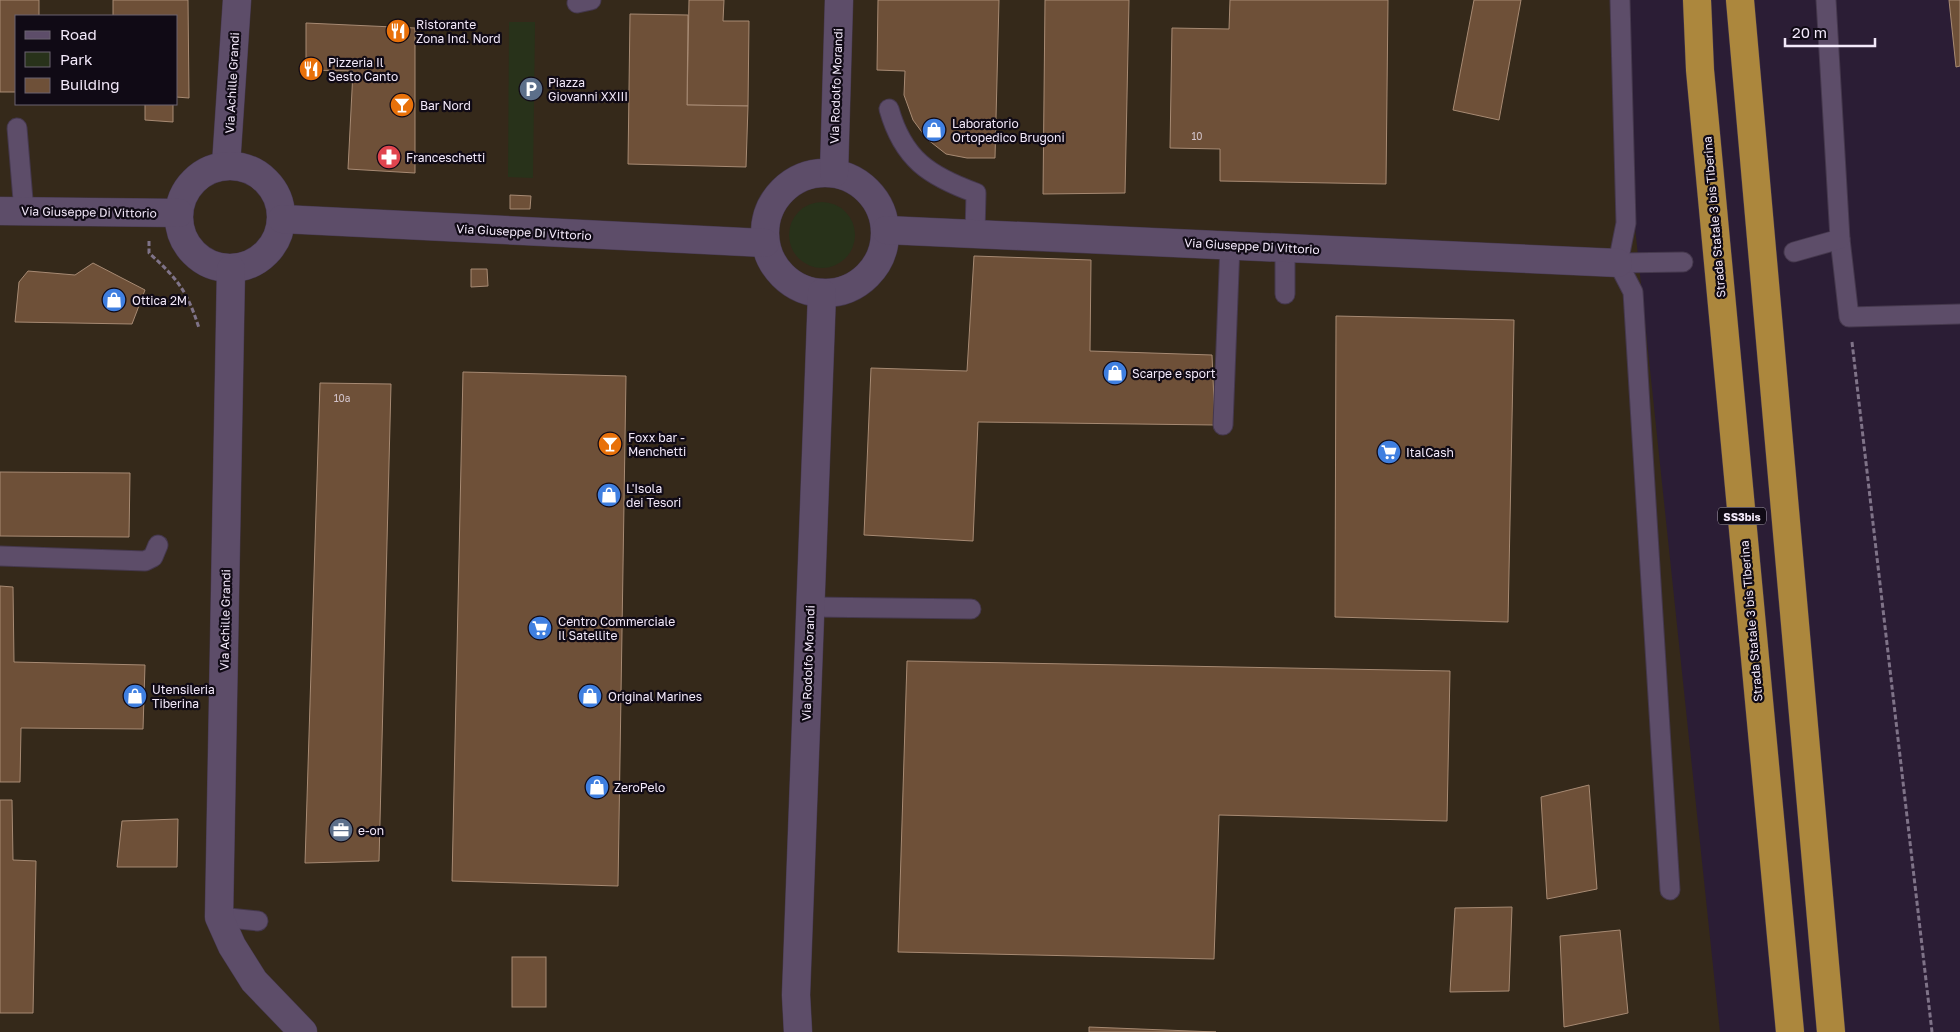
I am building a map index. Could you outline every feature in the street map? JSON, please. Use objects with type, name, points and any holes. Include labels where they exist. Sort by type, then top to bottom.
[{"type":"highway","name":"Strada Statale 3 bis Tiberina","points":[[1697,0],[1701,80],[1790,1032]]},
{"type":"highway","name":"SS3bis","points":[[1740,0],[1831,1032]]},
{"type":"street","name":"Via Achille Grandi","points":[[226,165],[237,0]]},
{"type":"street","name":"Via Rodolfo Morandi","points":[[834,173],[839,0]]},
{"type":"street","points":[[226,165],[244,167],[259,174],[272,186],[280,202],[282,219],[279,235],[272,248],[261,259],[247,266],[231,269],[214,266],[199,258],[188,246],[180,230],[179,213],[182,199],[189,186],[199,176],[212,168],[226,165]]},
{"type":"street","points":[[816,173],[834,173],[851,179],[867,190],[877,202],[886,230],[883,250],[874,268],[860,283],[842,291],[822,294],[794,285],[781,274],[771,260],[765,243],[765,224],[771,206],[782,190],[798,179],[816,173]]},
{"type":"street","name":"Via Giuseppe Di Vittorio","points":[[12,212],[179,213]]},
{"type":"street","name":"Via Giuseppe Di Vittorio","points":[[282,219],[765,243]]},
{"type":"street","name":"Via Giuseppe Di Vittorio","points":[[886,230],[1618,263]]},
{"type":"street","name":"Via Achille Grandi","points":[[231,269],[219,917],[232,946],[254,981],[303,1032]]},
{"type":"street","name":"Via Rodolfo Morandi","points":[[798,1032],[796,995],[822,294]]},
{"type":"lane","points":[[1620,0],[1626,223],[1618,263],[1633,292],[1670,890]]},
{"type":"lane","points":[[1826,0],[1840,239],[1849,317],[1960,314]]},
{"type":"lane","points":[[889,109],[895,132],[908,151],[926,169],[976,193],[975,234]]},
{"type":"lane","points":[[12,212],[17,128]]},
{"type":"lane","points":[[1794,252],[1840,239]]},
{"type":"lane","points":[[1224,425],[1230,246]]},
{"type":"lane","points":[[1285,248],[1285,294]]},
{"type":"lane","points":[[1618,263],[1683,262]]},
{"type":"lane","points":[[0,556],[145,561],[153,557],[158,545]]},
{"type":"lane","points":[[810,607],[971,609]]},
{"type":"lane","points":[[219,917],[258,920]]},
{"type":"path","points":[[1849,317],[1932,1032]]},
{"type":"shaded area","points":[[0,0],[1611,0],[1720,1032],[0,1032]]},
{"type":"green space","points":[[509,22],[535,22],[533,178],[508,177]]},
{"type":"green space","points":[[822,202],[835,205],[845,212],[852,222],[855,235],[852,248],[845,258],[835,265],[822,268],[809,265],[799,258],[792,248],[789,235],[792,222],[799,212],[809,205]]},
{"type":"building","points":[[0,0],[39,0],[39,15],[15,15],[15,92],[0,92]]},
{"type":"building","points":[[113,0],[188,0],[189,98],[178,97],[178,15],[113,15]]},
{"type":"building","points":[[689,0],[724,0],[723,21],[749,21],[748,106],[687,105]]},
{"type":"building","points":[[878,0],[999,0],[995,158],[967,158],[946,154],[927,139],[913,120],[904,95],[905,71],[877,70]]},
{"type":"building","points":[[1045,0],[1129,0],[1125,193],[1043,194]]},
{"type":"building","points":[[1230,0],[1388,0],[1386,184],[1220,181],[1220,149],[1170,148],[1172,28],[1229,29]]},
{"type":"building","points":[[1474,0],[1521,0],[1499,120],[1453,110]]},
{"type":"building","points":[[1949,0],[1960,0],[1960,66],[1956,67]]},
{"type":"building","points":[[630,14],[688,15],[687,105],[748,106],[746,167],[628,164]]},
{"type":"building","points":[[306,23],[415,28],[415,173],[348,169],[353,71],[306,70]]},
{"type":"building","points":[[145,105],[173,105],[173,122],[145,120]]},
{"type":"building","points":[[510,195],[531,196],[530,209],[510,209]]},
{"type":"building","points":[[974,256],[1091,260],[1090,351],[1212,355],[1215,425],[978,422],[973,541],[864,535],[871,368],[967,371]]},
{"type":"building","points":[[93,263],[145,290],[132,324],[15,322],[19,282],[28,271],[75,275]]},
{"type":"building","points":[[471,269],[487,269],[488,286],[471,287]]},
{"type":"building","points":[[1336,316],[1514,320],[1508,622],[1335,617]]},
{"type":"building","name":"Centro Commerciale Il Satellite","points":[[463,372],[626,376],[618,886],[452,881]]},
{"type":"building","points":[[320,383],[391,384],[379,861],[305,863]]},
{"type":"building","points":[[0,472],[130,473],[129,537],[0,536]]},
{"type":"building","points":[[0,586],[13,587],[14,662],[145,665],[143,729],[21,728],[20,782],[0,782]]},
{"type":"building","points":[[907,661],[1450,671],[1447,821],[1219,815],[1214,959],[898,952]]},
{"type":"building","points":[[1589,785],[1597,889],[1547,899],[1541,797]]},
{"type":"building","points":[[0,800],[12,800],[13,860],[36,861],[33,1013],[0,1013]]},
{"type":"building","points":[[178,819],[177,867],[117,867],[122,821]]},
{"type":"building","points":[[1512,907],[1509,991],[1450,992],[1455,908]]},
{"type":"building","points":[[1620,930],[1628,1013],[1564,1027],[1560,936]]},
{"type":"building","points":[[512,957],[546,957],[546,1007],[512,1007]]},
{"type":"building","points":[[1089,1027],[1216,1032],[1089,1032]]},
{"type":"place","name":"Ristorante Zona Ind. Nord","points":[[398,31]]},
{"type":"place","name":"Pizzeria Il Sesto Canto","points":[[311,69]]},
{"type":"place","name":"Piazza Giovanni XXIII","points":[[531,89]]},
{"type":"place","name":"Bar Nord","points":[[402,105]]},
{"type":"place","name":"Laboratorio Ortopedico Brugoni","points":[[934,130]]},
{"type":"place","name":"Franceschetti","points":[[389,157]]},
{"type":"place","name":"Ottica 2M","points":[[114,300]]},
{"type":"place","name":"Scarpe e sport","points":[[1115,373]]},
{"type":"place","name":"Foxx bar - Menchetti","points":[[610,444]]},
{"type":"place","name":"ItalCash","points":[[1389,452]]},
{"type":"place","name":"L'Isola dei Tesori","points":[[609,495]]},
{"type":"place","name":"Centro Commerciale Il Satellite","points":[[540,628]]},
{"type":"place","name":"Utensileria Tiberina","points":[[135,696]]},
{"type":"place","name":"Original Marines","points":[[590,696]]},
{"type":"place","name":"ZeroPelo","points":[[597,787]]},
{"type":"place","name":"e-on","points":[[341,830]]}]
